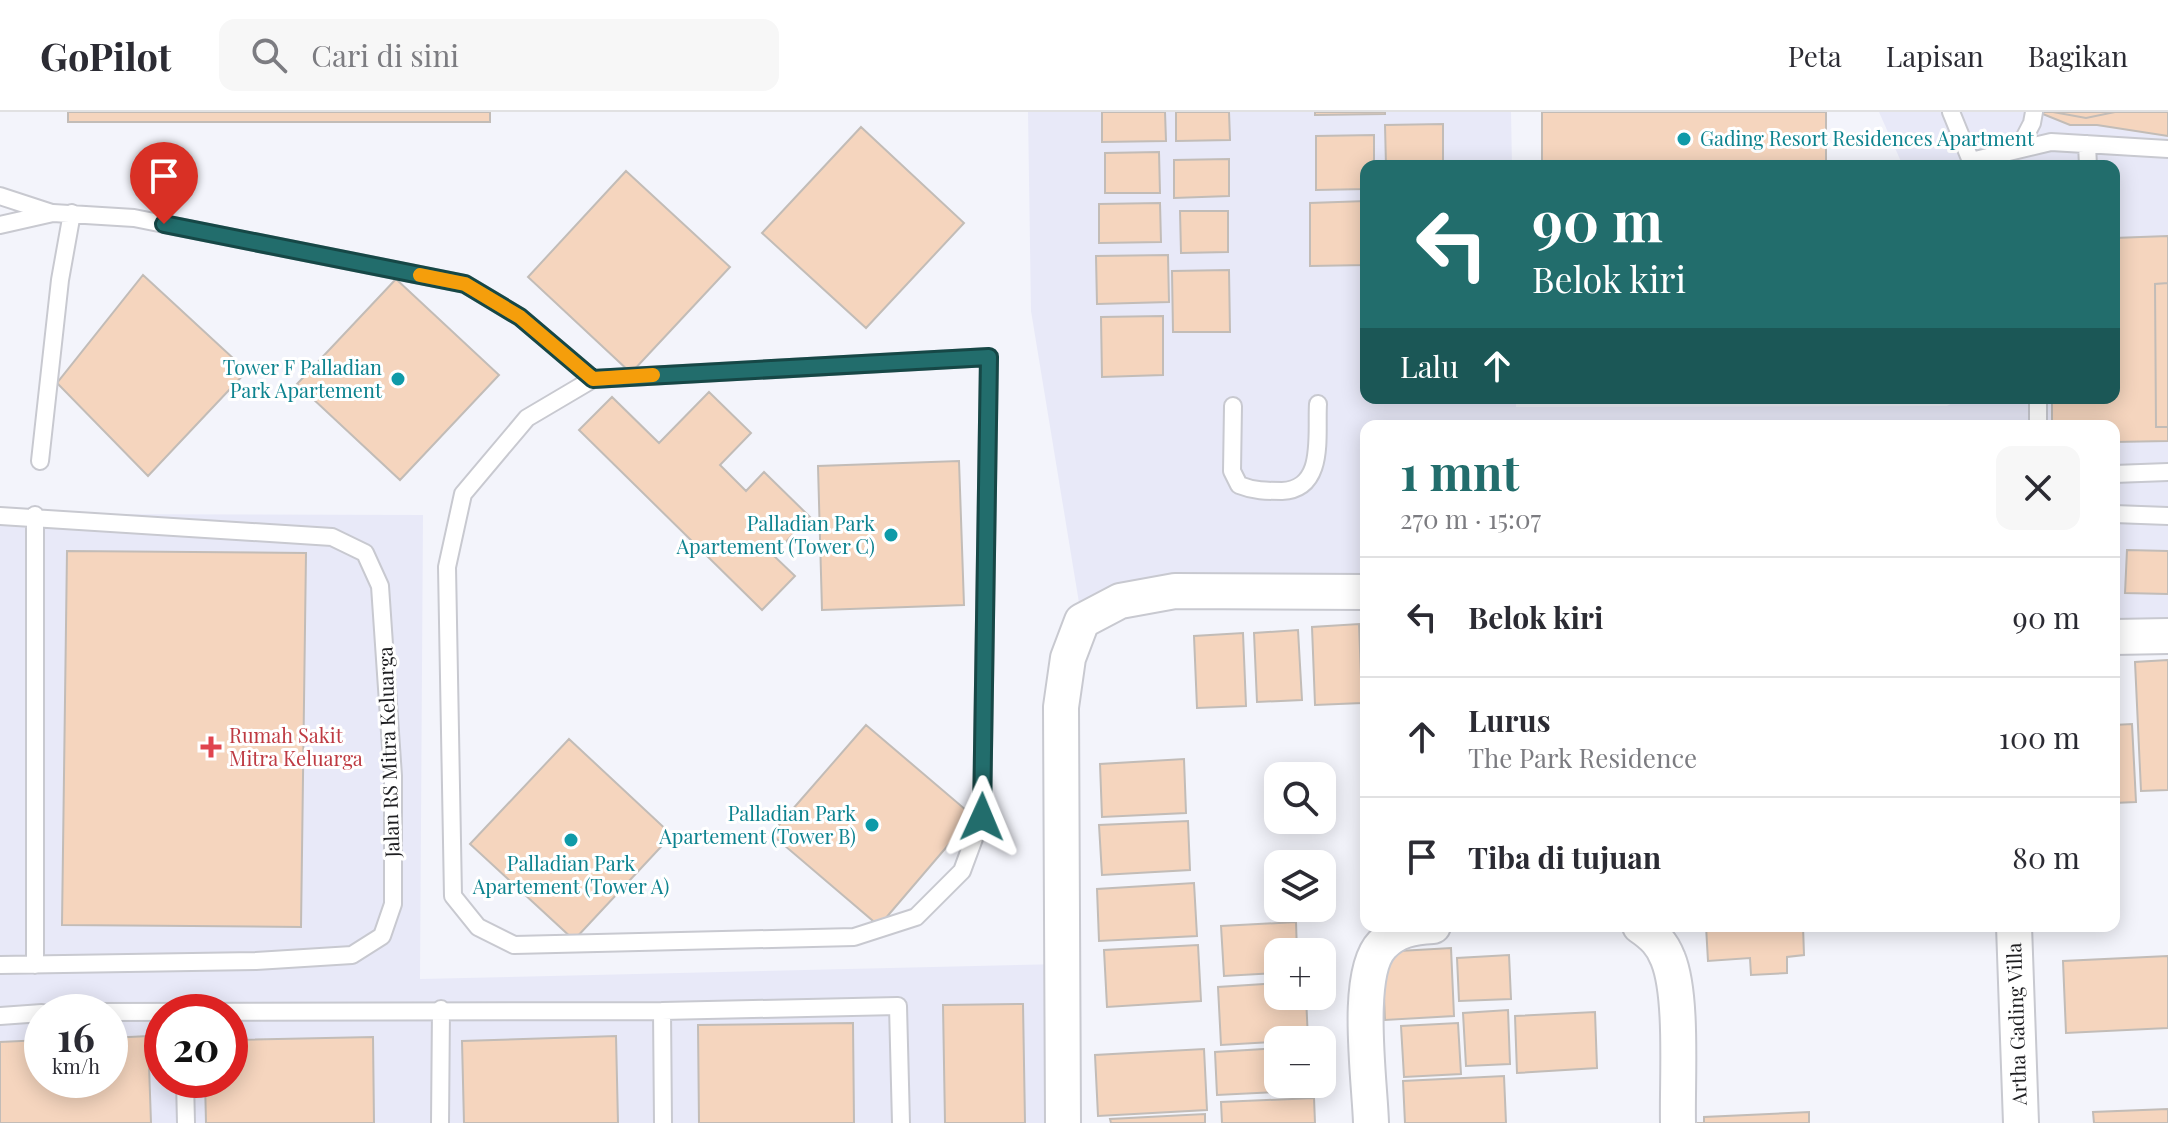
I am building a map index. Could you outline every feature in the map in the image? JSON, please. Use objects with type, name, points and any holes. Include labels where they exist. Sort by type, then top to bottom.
[{"type":"street","points":[[1063,1123],[1061,707],[1068,658],[1082,621],[1120,601],[1175,591],[1360,592]]},
{"type":"street","points":[[2120,637],[2168,636]]},
{"type":"street","points":[[1371,1123],[1367,991],[1379,947],[1398,932]]},
{"type":"street","points":[[1649,932],[1656,937],[1668,959],[1674,985],[1678,1123]]},
{"type":"street","name":"Artha Gading Villa","points":[[2014,932],[2021,1123]]},
{"type":"lane","points":[[1951,112],[1971,160]]},
{"type":"lane","points":[[2019,148],[2034,112]]},
{"type":"lane","points":[[1981,160],[2051,142],[2168,149]]},
{"type":"lane","points":[[2087,144],[2088,160]]},
{"type":"lane","points":[[0,196],[53,213]]},
{"type":"lane","points":[[0,225],[53,213],[134,218],[465,284],[520,317],[593,379],[989,357],[982,817],[962,871],[916,917],[854,937],[514,945],[478,927],[453,896],[447,567],[463,494],[527,418],[593,379]]},
{"type":"lane","points":[[40,461],[60,280],[72,213]]},
{"type":"lane","points":[[1233,406],[1232,471],[1239,485],[1254,492],[1291,490],[1307,483],[1315,468],[1318,404]]},
{"type":"lane","points":[[2120,474],[2168,472]]},
{"type":"lane","points":[[2120,514],[2168,516]]},
{"type":"lane","points":[[35,515],[35,965]]},
{"type":"lane","name":"Jalan RS Mitra Keluarga","points":[[0,516],[35,515],[332,537],[365,553],[380,586],[393,776],[393,904],[382,936],[352,955],[256,961],[0,965]]},
{"type":"lane","points":[[248,1011],[662,1011],[898,1006],[901,1123]]},
{"type":"lane","points":[[440,1123],[441,1009]]},
{"type":"lane","points":[[662,1011],[663,1123]]},
{"type":"lane","points":[[0,1016],[24,1014]]},
{"type":"lane","points":[[185,1098],[186,1123]]},
{"type":"shaded area","points":[[1028,112],[1511,112],[1512,160],[1360,160],[1360,404],[1516,404],[1516,407],[2120,404],[2120,160],[1900,160],[1879,112],[2168,112],[2168,636],[2120,637],[2120,420],[1360,420],[1360,593],[1169,592],[1082,621],[1031,311]]},
{"type":"shaded area","points":[[0,514],[423,515],[420,979],[1062,964],[1063,1123],[0,1123]]},
{"type":"building","points":[[68,112],[490,112],[490,122],[68,122]]},
{"type":"building","points":[[1102,112],[1165,112],[1166,141],[1102,142]]},
{"type":"building","points":[[1176,112],[1229,112],[1230,140],[1176,141]]},
{"type":"building","points":[[1315,112],[1385,112],[1385,114],[1315,115]]},
{"type":"building","name":"Gading Resort Residences Apartment","points":[[1542,112],[1826,112],[1826,160],[1542,160]]},
{"type":"building","points":[[2038,112],[2168,112],[2168,136],[2097,125],[2070,125]]},
{"type":"building","points":[[2053,112],[2115,112],[2086,118]]},
{"type":"building","points":[[1443,124],[1443,160],[1386,160],[1385,125]]},
{"type":"building","points":[[861,127],[964,223],[866,328],[762,233]]},
{"type":"building","points":[[1374,135],[1374,160],[1360,160],[1360,189],[1316,190],[1316,136]]},
{"type":"building","points":[[1159,152],[1160,193],[1105,193],[1105,153]]},
{"type":"building","points":[[1229,159],[1229,196],[1174,198],[1174,160]]},
{"type":"building","points":[[626,171],[730,267],[631,373],[528,277]]},
{"type":"building","points":[[1360,201],[1360,265],[1310,266],[1310,203]]},
{"type":"building","points":[[1160,203],[1161,242],[1099,243],[1099,204]]},
{"type":"building","points":[[1180,211],[1228,211],[1228,252],[1181,253]]},
{"type":"building","points":[[2168,236],[2168,441],[2120,442],[2120,420],[2052,420],[2052,404],[2120,404],[2120,238]]},
{"type":"building","points":[[1168,255],[1169,302],[1097,304],[1096,256]]},
{"type":"building","points":[[1229,270],[1230,332],[1173,332],[1172,271]]},
{"type":"building","points":[[143,275],[247,371],[148,476],[57,383]]},
{"type":"building","name":"Tower F Palladian Park Apartement","points":[[396,279],[499,375],[400,480],[297,384]]},
{"type":"building","points":[[2168,283],[2168,427],[2156,427],[2155,284]]},
{"type":"building","points":[[1163,316],[1163,375],[1102,377],[1101,317]]},
{"type":"building","points":[[709,392],[751,433],[720,465],[746,491],[764,472],[810,517],[773,555],[795,576],[762,610],[579,430],[612,397],[659,443]]},
{"type":"building","name":"Palladian Park Apartement (Tower C)","points":[[959,461],[964,605],[822,610],[818,466]]},
{"type":"building","points":[[2127,550],[2168,551],[2168,594],[2125,593]]},
{"type":"building","points":[[67,551],[306,553],[301,927],[62,925]]},
{"type":"building","points":[[1359,624],[1360,703],[1315,705],[1312,627]]},
{"type":"building","points":[[1298,630],[1302,700],[1257,702],[1254,633]]},
{"type":"building","points":[[1243,633],[1246,706],[1197,708],[1194,636]]},
{"type":"building","points":[[2168,660],[2168,790],[2141,791],[2135,662]]},
{"type":"building","points":[[2132,724],[2136,802],[2120,803],[2120,725]]},
{"type":"building","name":"Palladian Park Apartement (Tower B)","points":[[866,725],[973,816],[879,926],[771,834]]},
{"type":"building","name":"Palladian Park Apartement (Tower A)","points":[[569,739],[672,835],[574,940],[470,844]]},
{"type":"building","points":[[1184,759],[1186,813],[1102,817],[1100,764]]},
{"type":"building","points":[[1188,821],[1190,870],[1102,875],[1099,825]]},
{"type":"building","points":[[1194,883],[1197,936],[1099,941],[1097,889]]},
{"type":"building","points":[[1296,922],[1297,938],[1264,938],[1264,974],[1224,976],[1221,926]]},
{"type":"building","points":[[1706,932],[1803,932],[1804,955],[1787,957],[1787,973],[1751,975],[1750,958],[1708,961]]},
{"type":"building","points":[[1198,945],[1201,1001],[1107,1007],[1104,950]]},
{"type":"building","points":[[1451,948],[1454,1016],[1385,1020],[1382,952]]},
{"type":"building","points":[[1509,955],[1511,999],[1459,1001],[1457,958]]},
{"type":"building","points":[[2168,956],[2168,1028],[2066,1033],[2063,961]]},
{"type":"building","points":[[1264,984],[1264,1010],[1307,1010],[1307,1026],[1264,1026],[1264,1043],[1221,1045],[1218,987]]},
{"type":"building","points":[[1023,1004],[1025,1123],[945,1123],[943,1005]]},
{"type":"building","points":[[1508,1010],[1510,1064],[1466,1066],[1463,1013]]},
{"type":"building","points":[[1595,1012],[1597,1068],[1517,1073],[1515,1016]]},
{"type":"building","points":[[853,1023],[854,1123],[699,1123],[698,1025]]},
{"type":"building","points":[[1458,1023],[1461,1074],[1404,1077],[1401,1026]]},
{"type":"building","points":[[144,1036],[144,1098],[150,1098],[151,1123],[0,1123],[0,1042],[24,1041],[24,1098],[128,1098],[128,1037]]},
{"type":"building","points":[[616,1036],[618,1123],[464,1123],[462,1041]]},
{"type":"building","points":[[373,1037],[374,1123],[206,1123],[205,1098],[248,1098],[248,1040]]},
{"type":"building","points":[[1204,1049],[1207,1110],[1098,1116],[1095,1055]]},
{"type":"building","points":[[1264,1049],[1264,1093],[1217,1095],[1215,1052]]},
{"type":"building","points":[[1504,1076],[1506,1123],[1405,1123],[1403,1081]]},
{"type":"building","points":[[1314,1098],[1315,1123],[1222,1123],[1221,1102]]},
{"type":"building","points":[[2168,1109],[2168,1123],[2094,1123],[2093,1112]]},
{"type":"building","points":[[1809,1112],[1809,1123],[1704,1123],[1704,1117]]},
{"type":"building","points":[[1205,1114],[1205,1123],[1111,1123],[1110,1119]]},
{"type":"slow traffic","points":[[420,275],[465,284],[520,317],[593,379],[653,375]]},
{"type":"place","name":"Gading Resort Residences Apartment","points":[[1684,139]]},
{"type":"place","name":"Tower F Palladian Park Apartement","points":[[398,379]]},
{"type":"place","name":"Palladian Park Apartement (Tower C)","points":[[891,535]]},
{"type":"place","name":"Rumah Sakit Mitra Keluarga","points":[[211,747]]},
{"type":"place","name":"Palladian Park Apartement (Tower B)","points":[[872,825]]},
{"type":"place","name":"Palladian Park Apartement (Tower A)","points":[[571,840]]},
{"type":"route","points":[[164,224],[465,284],[520,317],[593,379],[989,357],[982,817]]}]
